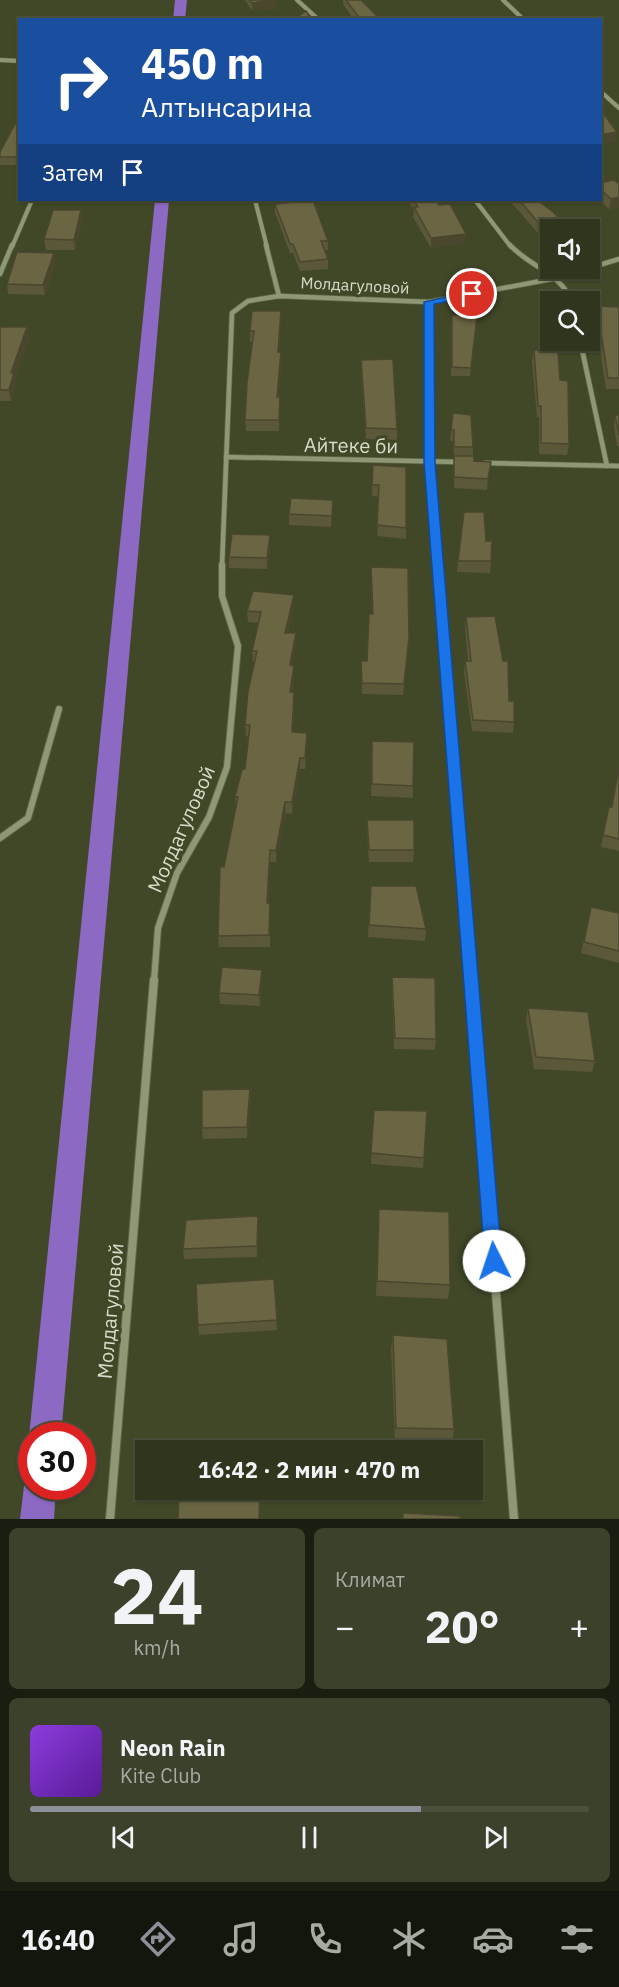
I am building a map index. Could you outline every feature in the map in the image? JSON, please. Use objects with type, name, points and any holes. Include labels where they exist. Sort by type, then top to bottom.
[{"type":"street","points":[[297,0],[317,18]]},
{"type":"street","points":[[503,0],[522,18]]},
{"type":"street","points":[[0,60],[18,61]]},
{"type":"street","points":[[602,93],[619,108]]},
{"type":"street","points":[[0,274],[32,201]]},
{"type":"street","name":"Молдагуловой","points":[[255,201],[279,296]]},
{"type":"street","points":[[476,201],[517,252],[540,267]]},
{"type":"street","name":"Молдагуловой","points":[[600,265],[619,259]]},
{"type":"street","name":"Молдагуловой","points":[[110,1519],[158,928],[177,873],[209,817],[227,767],[238,645],[222,596],[232,313],[241,303],[257,297],[429,302],[552,279]]},
{"type":"street","points":[[429,302],[429,462],[514,1519]]},
{"type":"street","points":[[582,351],[607,466]]},
{"type":"street","name":"Айтеке би","points":[[226,457],[465,462]]},
{"type":"street","points":[[477,463],[619,466]]},
{"type":"street","points":[[0,838],[28,818],[59,709]]},
{"type":"building","points":[[250,0],[276,0],[252,3]]},
{"type":"building","points":[[346,0],[361,0],[379,18],[360,18]]},
{"type":"building","points":[[306,11],[311,18],[296,18]]},
{"type":"building","points":[[602,112],[617,132],[602,135]]},
{"type":"building","points":[[18,119],[18,155],[0,157],[0,152]]},
{"type":"building","points":[[614,180],[619,184],[619,197],[611,199],[602,191],[602,183]]},
{"type":"building","points":[[313,201],[328,241],[321,241],[328,259],[300,262],[293,244],[290,244],[275,204]]},
{"type":"building","points":[[414,201],[437,201],[439,205],[450,204],[466,234],[431,238],[414,207],[418,207]]},
{"type":"building","points":[[520,201],[538,201],[560,219],[540,219],[540,224]]},
{"type":"building","points":[[53,210],[81,210],[74,240],[44,239]]},
{"type":"building","points":[[17,252],[54,253],[43,285],[7,284]]},
{"type":"building","points":[[600,306],[619,307],[619,378],[608,378],[600,326]]},
{"type":"building","points":[[252,311],[281,311],[278,352],[281,352],[277,397],[280,397],[279,420],[245,420],[247,382],[254,331],[250,331]]},
{"type":"building","points":[[452,315],[477,316],[471,368],[452,367]]},
{"type":"building","points":[[0,327],[27,327],[11,373],[14,373],[9,390],[0,390]]},
{"type":"building","points":[[534,350],[558,351],[560,380],[568,381],[569,444],[541,443],[541,406],[538,406]]},
{"type":"building","points":[[393,359],[397,429],[366,428],[361,360]]},
{"type":"building","points":[[453,413],[471,415],[473,447],[454,447],[454,430],[451,430]]},
{"type":"building","points":[[615,415],[619,415],[619,435]]},
{"type":"building","points":[[454,456],[474,456],[474,461],[491,462],[488,479],[454,477]]},
{"type":"building","points":[[373,465],[406,467],[406,528],[377,525],[379,485],[372,485]]},
{"type":"building","points":[[291,498],[333,500],[332,516],[289,514]]},
{"type":"building","points":[[464,512],[484,512],[486,541],[492,541],[491,561],[458,561]]},
{"type":"building","points":[[232,534],[270,535],[267,558],[229,557]]},
{"type":"building","points":[[371,567],[408,568],[409,637],[404,684],[362,683],[361,661],[367,661],[369,614],[373,614]]},
{"type":"building","points":[[253,591],[294,595],[285,633],[296,633],[290,665],[294,666],[290,692],[294,692],[292,732],[307,733],[305,758],[300,758],[292,802],[285,802],[276,851],[270,850],[267,903],[270,903],[269,935],[218,936],[220,867],[224,867],[238,797],[235,797],[242,769],[245,769],[250,725],[245,725],[248,691],[257,651],[252,651],[261,612],[247,611]]},
{"type":"building","points":[[495,616],[503,661],[508,661],[509,701],[514,701],[514,722],[473,720],[465,661],[471,661],[466,617]]},
{"type":"building","points":[[372,741],[414,742],[413,786],[372,784]]},
{"type":"building","points":[[619,767],[619,839],[603,835],[609,807],[612,807]]},
{"type":"building","points":[[367,820],[414,820],[414,850],[369,850]]},
{"type":"building","points":[[371,886],[416,886],[426,929],[369,925]]},
{"type":"building","points":[[591,907],[619,913],[619,951],[584,942]]},
{"type":"building","points":[[222,967],[262,970],[259,995],[219,993]]},
{"type":"building","points":[[392,977],[435,978],[436,1039],[395,1038]]},
{"type":"building","points":[[528,1008],[588,1012],[595,1061],[536,1057]]},
{"type":"building","points":[[250,1089],[247,1127],[202,1128],[202,1090]]},
{"type":"building","points":[[374,1110],[427,1111],[424,1158],[371,1153]]},
{"type":"building","points":[[379,1209],[449,1212],[450,1285],[377,1281]]},
{"type":"building","points":[[258,1216],[257,1246],[183,1249],[186,1220]]},
{"type":"building","points":[[274,1279],[277,1320],[198,1325],[196,1284]]},
{"type":"building","points":[[393,1335],[447,1339],[454,1429],[396,1428]]},
{"type":"building","points":[[179,1500],[260,1500],[259,1519],[178,1519]]},
{"type":"building","points":[[403,1513],[460,1516],[460,1519],[403,1519]]},
{"type":"waterway","points":[[179,18],[181,0]]},
{"type":"waterway","points":[[46,1422],[162,201]]},
{"type":"waterway","points":[[37,1519],[39,1500]]},
{"type":"route","points":[[472,294],[429,302],[429,462],[494,1261]]}]
